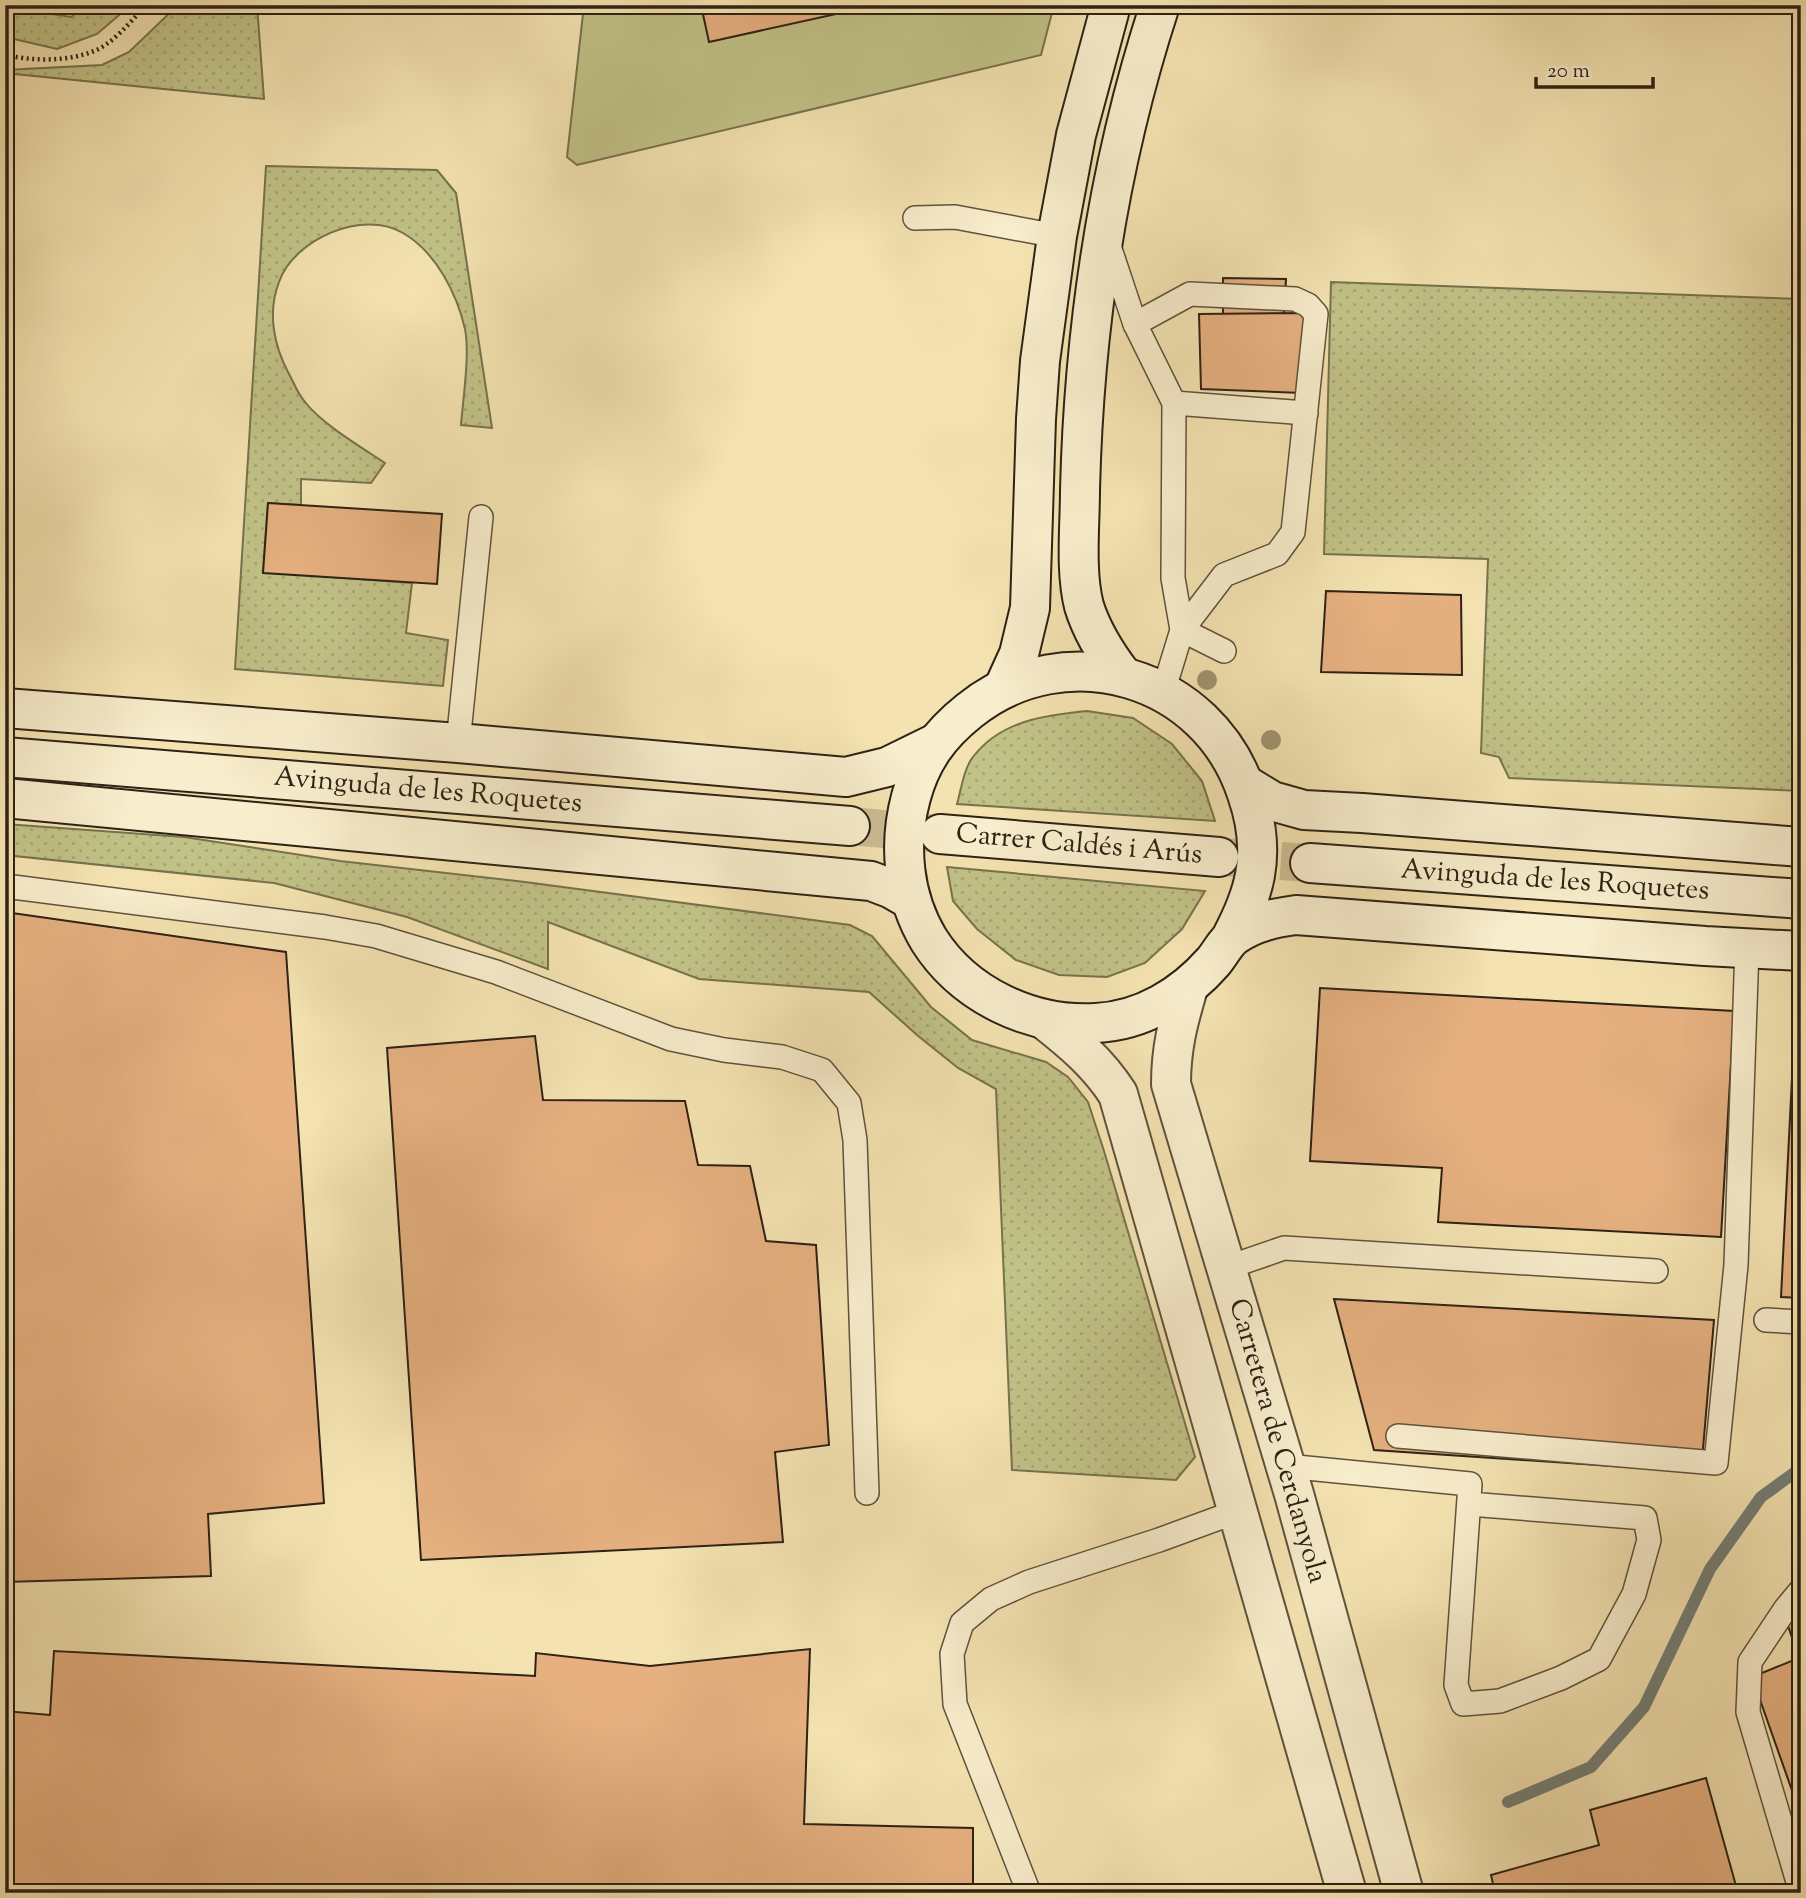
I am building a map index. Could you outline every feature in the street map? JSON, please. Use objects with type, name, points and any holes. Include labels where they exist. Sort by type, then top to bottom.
[{"type":"main road","points":[[1004,687],[1019,654],[1030,608],[1040,361],[1057,236],[1076,135],[1111,5]]},
{"type":"main road","points":[[1122,675],[1100,645],[1084,606],[1079,544],[1082,422],[1089,340],[1105,234],[1133,98],[1160,5]]},
{"type":"main road","points":[[1094,670],[1122,675],[1163,692],[1185,707],[1224,746],[1236,763],[1254,815],[1257,845],[1255,875],[1245,910],[1233,936],[1188,988],[1160,1006],[1126,1018],[1076,1024],[1045,1020],[1007,1007],[980,992],[956,971],[930,940],[911,900],[905,867],[906,814],[921,765],[936,743],[960,718],[1004,687],[1033,677],[1065,671],[1094,670]]},
{"type":"main road","points":[[5,708],[458,743],[846,777],[887,767],[936,743]]},
{"type":"main road","name":"Avinguda de les Roquetes","points":[[5,757],[850,826]]},
{"type":"main road","points":[[1244,784],[1272,801],[1304,810],[1374,813],[1801,847]]},
{"type":"main road","points":[[5,799],[871,881],[892,888],[911,900]]},
{"type":"main road","name":"Carrer Caldés i Arús","points":[[940,834],[1219,857]]},
{"type":"main road","name":"Avinguda de les Roquetes","points":[[1310,863],[1801,899]]},
{"type":"main road","points":[[1233,936],[1263,920],[1296,915],[1801,951]]},
{"type":"main road","name":"Carretera de Cerdanyola","points":[[1188,988],[1175,1029],[1171,1053],[1171,1084],[1286,1466],[1404,1893]]},
{"type":"main road","name":"Carretera de Cerdanyola","points":[[1045,1020],[1078,1046],[1103,1071],[1118,1094],[1348,1893]]},
{"type":"lane","points":[[915,218],[955,216],[1057,236]]},
{"type":"lane","points":[[1105,234],[1135,324],[1174,403],[1173,578],[1182,630]]},
{"type":"lane","points":[[1135,324],[1190,294],[1295,299],[1308,305],[1316,314],[1293,532],[1277,554],[1224,575],[1182,630],[1163,692]]},
{"type":"lane","points":[[1174,403],[1306,413]]},
{"type":"lane","points":[[458,743],[481,517]]},
{"type":"lane","points":[[1182,630],[1224,651]]},
{"type":"lane","points":[[5,886],[325,927],[376,936],[496,972],[671,1039],[782,1058],[822,1070],[849,1103],[855,1140],[867,1493]]},
{"type":"lane","points":[[1398,1436],[1716,1463],[1736,1265],[1747,948]]},
{"type":"lane","points":[[1226,1268],[1284,1248],[1656,1271]]},
{"type":"lane","points":[[1766,1320],[1801,1322]]},
{"type":"lane","points":[[1286,1466],[1470,1484],[1456,1685],[1463,1704],[1500,1701],[1561,1678],[1599,1659],[1634,1594],[1649,1540],[1645,1518],[1469,1504]]},
{"type":"lane","points":[[1029,1893],[955,1704],[952,1654],[962,1623],[991,1599],[1029,1582],[1238,1511]]},
{"type":"lane","points":[[1801,1590],[1749,1662],[1748,1712],[1801,1892]]},
{"type":"path","points":[[5,55],[61,60],[96,51],[137,15],[134,5]]},
{"type":"green space","points":[[5,5],[71,17],[87,5],[131,5],[97,34],[57,49],[5,37]]},
{"type":"green space","points":[[178,5],[257,5],[264,99],[5,73],[5,70],[102,65],[129,52]]},
{"type":"green space","points":[[584,5],[1054,5],[1041,55],[577,165],[567,157]]},
{"type":"green space","points":[[266,166],[437,170],[456,193],[492,428],[461,425],[466,364],[465,329],[451,288],[425,251],[403,233],[387,226],[369,224],[332,232],[314,241],[287,267],[275,294],[273,317],[279,352],[298,392],[312,410],[342,435],[385,463],[371,483],[301,479],[301,505],[268,503],[263,572],[412,583],[406,633],[448,640],[443,686],[235,669]]},
{"type":"green space","points":[[1331,282],[1801,299],[1801,791],[1509,778],[1499,757],[1481,753],[1488,559],[1324,554]]},
{"type":"green space","points":[[1087,711],[1133,718],[1172,744],[1202,781],[1215,821],[957,804],[970,762],[996,735],[1024,722]]},
{"type":"green space","points":[[5,824],[184,837],[340,861],[525,882],[850,925],[872,936],[931,1007],[972,1040],[1046,1062],[1068,1077],[1088,1102],[1195,1457],[1176,1480],[1012,1470],[996,1089],[958,1068],[869,992],[699,979],[548,922],[548,969],[407,917],[274,883],[5,855]]},
{"type":"green space","points":[[947,867],[1205,891],[1182,929],[1145,963],[1107,977],[1059,975],[1016,960],[977,929],[953,901]]},
{"type":"building","points":[[701,5],[877,5],[709,42]]},
{"type":"building","points":[[1223,278],[1286,279],[1284,314],[1223,314]]},
{"type":"building","points":[[1309,313],[1302,393],[1201,389],[1199,314]]},
{"type":"building","points":[[268,503],[442,514],[437,584],[263,573]]},
{"type":"building","points":[[1326,591],[1461,595],[1462,675],[1321,672]]},
{"type":"building","points":[[5,912],[286,952],[324,1503],[208,1514],[211,1576],[5,1582]]},
{"type":"building","points":[[1320,988],[1734,1011],[1721,1237],[1438,1222],[1442,1168],[1310,1161]]},
{"type":"building","points":[[1795,1018],[1801,1019],[1801,1298],[1781,1297]]},
{"type":"building","points":[[535,1036],[543,1100],[685,1101],[698,1165],[750,1166],[766,1241],[816,1245],[829,1445],[775,1452],[783,1542],[421,1560],[387,1048]]},
{"type":"building","points":[[1334,1299],[1714,1320],[1701,1472],[1374,1450]]},
{"type":"building","points":[[1801,1614],[1801,1816],[1752,1677],[1799,1658],[1786,1620]]},
{"type":"building","points":[[810,1649],[804,1824],[973,1828],[973,1893],[5,1893],[5,1711],[50,1715],[54,1651],[535,1676],[536,1653],[650,1666]]},
{"type":"building","points":[[1706,1778],[1738,1893],[1495,1893],[1491,1875],[1599,1845],[1590,1810]]},
{"type":"waterway","points":[[1508,1802],[1591,1767],[1644,1707],[1710,1569],[1761,1497],[1801,1468]]},
{"type":"tunnel","points":[[850,826],[939,834]]},
{"type":"tunnel","points":[[1224,857],[1310,863]]}]
